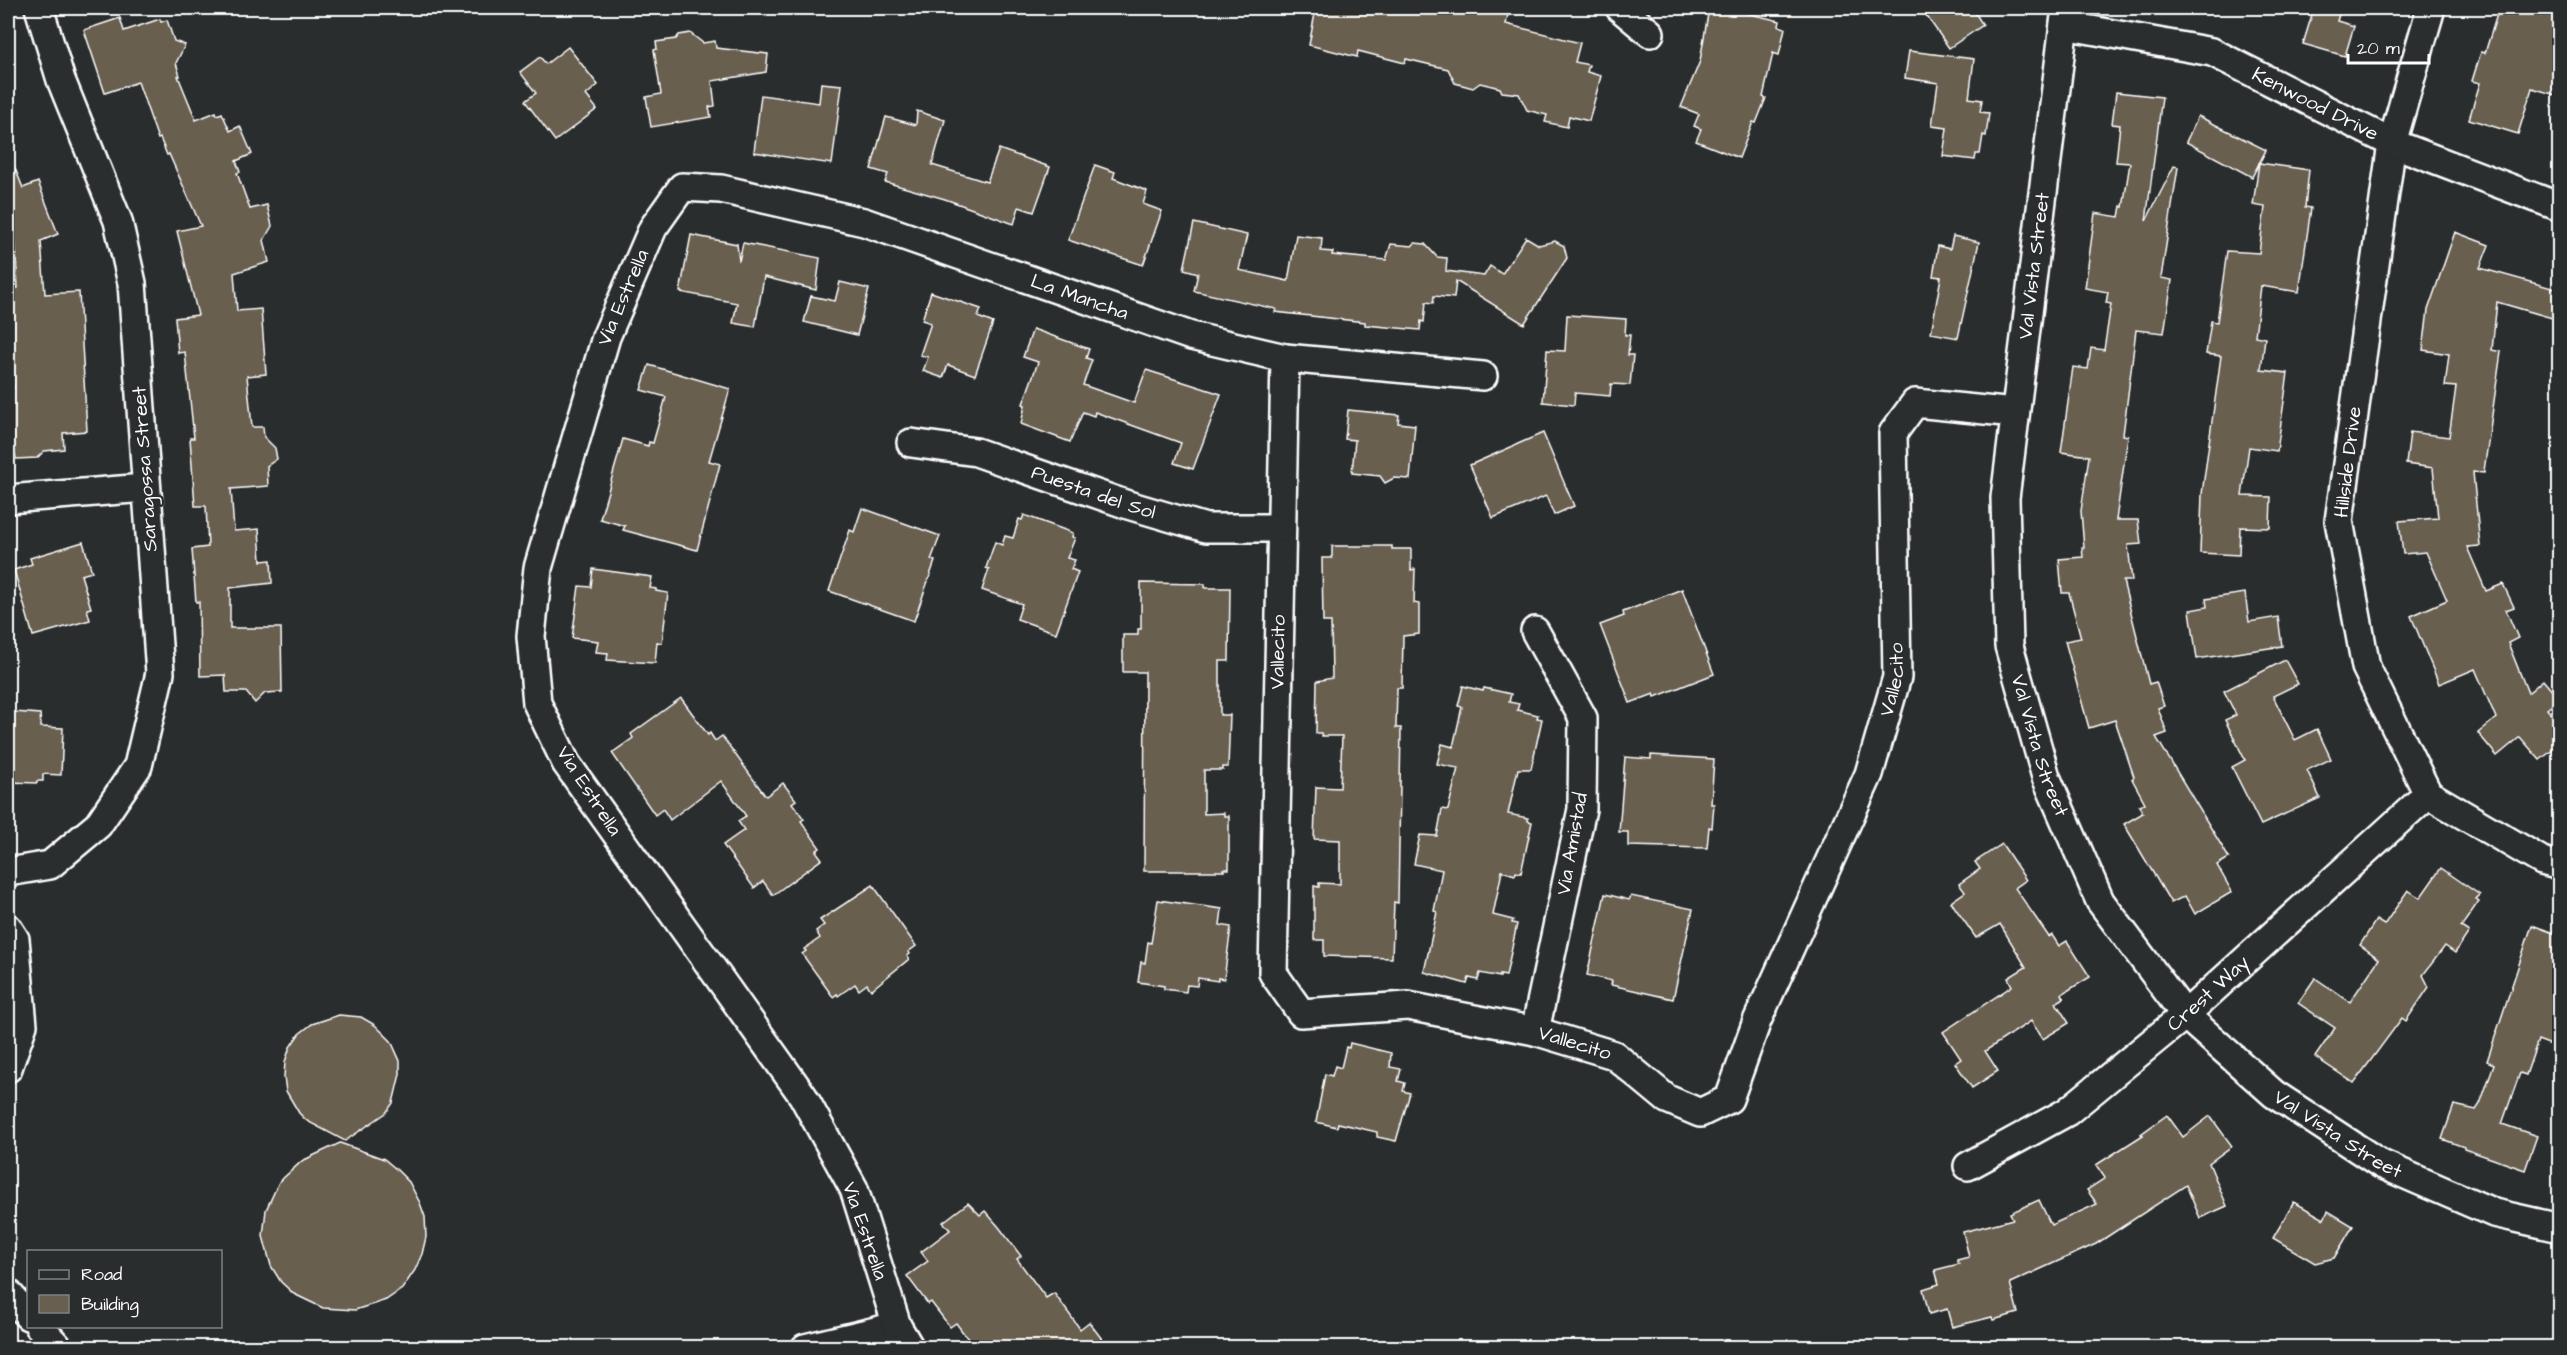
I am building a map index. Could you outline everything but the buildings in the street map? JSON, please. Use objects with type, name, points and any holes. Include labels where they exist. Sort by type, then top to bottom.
[{"type":"street","name":"Saragossa Street","points":[[8,872],[50,865],[98,825],[138,766],[160,673],[132,284],[118,221],[61,80],[39,8]]},
{"type":"street","points":[[1620,8],[1650,33]]},
{"type":"street","name":"Hillside Drive","points":[[2428,794],[2366,667],[2339,521],[2392,143],[2431,8]]},
{"type":"street","name":"Kenwood Drive","points":[[2065,16],[2212,52],[2392,143],[2559,207]]},
{"type":"street","name":"Val Vista Street","points":[[2065,16],[2005,498],[2009,646],[2046,777],[2100,901],[2185,1015],[2274,1094],[2381,1164],[2494,1213],[2559,1228]]},
{"type":"street","name":"La Mancha","points":[[682,187],[721,189],[864,222],[1191,336],[1285,358],[1483,376]]},
{"type":"street","name":"Via Estrella","points":[[682,187],[653,228],[606,337],[538,568],[531,636],[537,703],[566,762],[803,1096],[854,1189],[903,1337]]},
{"type":"street","name":"Vallecito","points":[[1285,358],[1273,973],[1301,1013],[1408,1006],[1535,1031],[1614,1055],[1667,1099],[1700,1113],[1729,1100],[1757,1021],[1869,774],[1896,678],[1893,433],[1915,403],[2015,413]]},
{"type":"street","name":"Puesta del Sol","points":[[911,443],[976,452],[1128,505],[1206,528],[1280,528]]},
{"type":"street","points":[[8,499],[145,488]]},
{"type":"street","name":"Via Amistad","points":[[1535,631],[1582,718],[1582,809],[1535,1031]]},
{"type":"street","points":[[2428,794],[2542,861],[2559,866]]},
{"type":"street","name":"Crest Way","points":[[1968,1166],[2067,1112],[2185,1015],[2428,794]]},
{"type":"street","points":[[8,928],[15,939],[23,1025],[8,1068]]},
{"type":"street","points":[[8,1293],[27,1315]]},
{"type":"street","points":[[41,1328],[59,1347]]},
{"type":"street","points":[[806,1347],[903,1337]]}]
